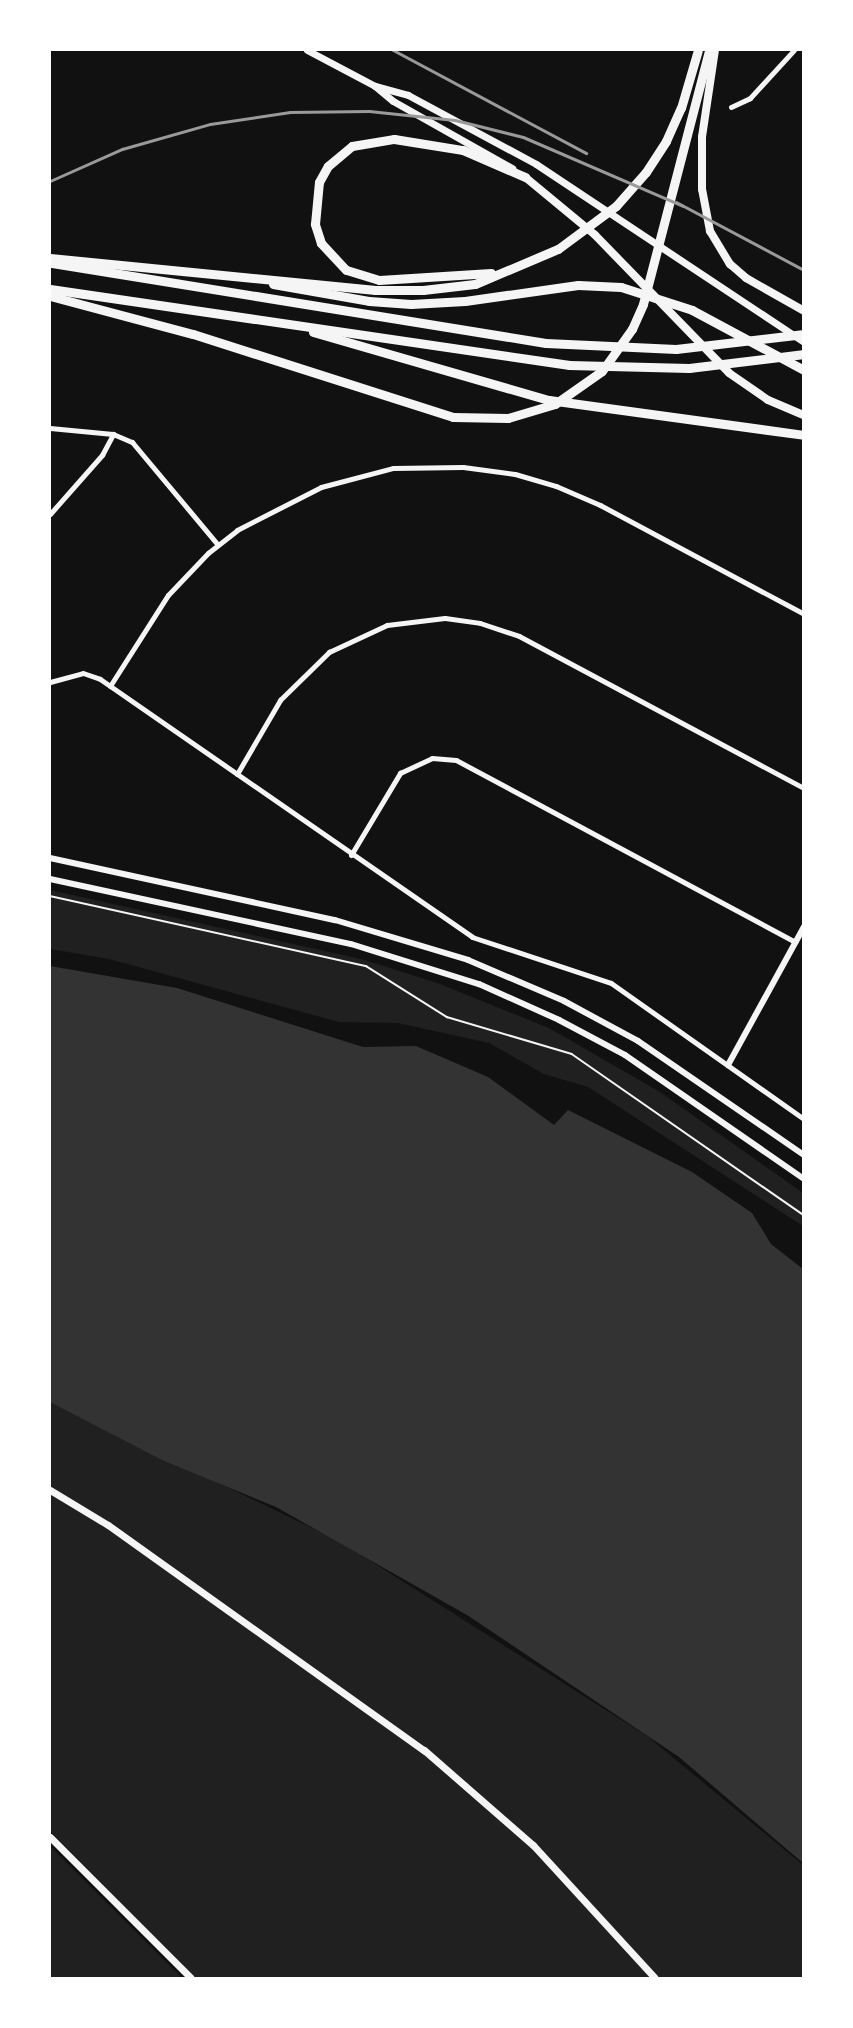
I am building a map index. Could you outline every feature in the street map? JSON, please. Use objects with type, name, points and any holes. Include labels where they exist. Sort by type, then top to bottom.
[{"type":"highway","points":[[50,258],[401,291],[475,284],[558,249],[616,206],[646,172],[681,108],[698,50]]},
{"type":"highway","points":[[50,296],[193,334],[409,404],[467,420],[508,418],[555,404],[579,389],[607,364],[632,329],[643,304],[711,50]]},
{"type":"highway","points":[[506,272],[396,280],[362,277],[346,270],[321,243],[315,202],[319,182],[339,154],[378,139],[442,144],[525,177]]},
{"type":"highway","points":[[50,263],[386,320],[586,347],[711,347],[804,334]]},
{"type":"highway","points":[[221,274],[369,301],[411,304],[465,302],[598,284],[664,298],[804,370]]},
{"type":"highway","points":[[50,289],[582,366],[689,368],[804,354]]},
{"type":"highway","points":[[285,323],[549,399],[804,435]]},
{"type":"main road","points":[[307,50],[375,86],[408,95],[569,183],[804,342]]},
{"type":"main road","points":[[711,50],[702,136],[702,189],[710,231],[730,264],[746,278],[804,311]]},
{"type":"main road","points":[[375,86],[387,98],[525,177],[595,235],[729,373],[768,400],[804,416]]},
{"type":"main road","points":[[50,1490],[108,1525],[432,1757],[548,1860],[655,1978]]},
{"type":"main road","points":[[50,1837],[191,1978]]},
{"type":"street","points":[[731,107],[758,90],[794,50]]},
{"type":"street","points":[[50,428],[113,434],[141,448],[218,545]]},
{"type":"street","points":[[50,514],[102,455],[113,434]]},
{"type":"street","points":[[110,686],[156,610],[218,545],[292,499],[347,478],[419,466],[492,470],[574,492],[804,614]]},
{"type":"street","points":[[237,774],[280,700],[329,652],[387,625],[445,618],[480,623],[519,636],[804,788]]},
{"type":"street","points":[[50,682],[83,673],[110,686],[351,855],[483,942],[585,971],[611,983],[804,1119]]},
{"type":"street","points":[[351,855],[400,773],[432,758],[456,760],[795,942]]},
{"type":"street","points":[[50,858],[344,922],[468,960],[564,1001],[638,1041],[804,1155]]},
{"type":"street","points":[[50,879],[358,945],[479,984],[559,1020],[625,1055],[804,1179]]},
{"type":"street","points":[[728,1065],[804,927]]},
{"type":"path","points":[[50,896],[366,966],[447,1017],[572,1054],[804,1215]]},
{"type":"shaded area","points":[[50,890],[365,960],[440,984],[549,1028],[660,1092],[803,1193],[803,1226],[588,1087],[544,1074],[489,1043],[398,1023],[339,1022],[109,959],[50,949]]},
{"type":"shaded area","points":[[50,966],[177,988],[363,1047],[416,1046],[488,1077],[554,1125],[568,1110],[692,1172],[752,1213],[771,1244],[803,1269],[803,1863],[679,1757],[467,1615],[276,1507],[162,1460],[50,1402]]},
{"type":"shaded area","points":[[50,1402],[339,1541],[647,1736],[803,1865],[803,1978],[196,1978],[50,1831]]},
{"type":"shaded area","points":[[50,1846],[182,1978],[50,1977]]},
{"type":"railway","points":[[393,50],[586,153]]},
{"type":"railway","points":[[50,181],[122,149],[210,124],[290,112],[369,111],[455,120],[523,137],[683,206]]},
{"type":"railway","points":[[676,202],[804,270]]}]
